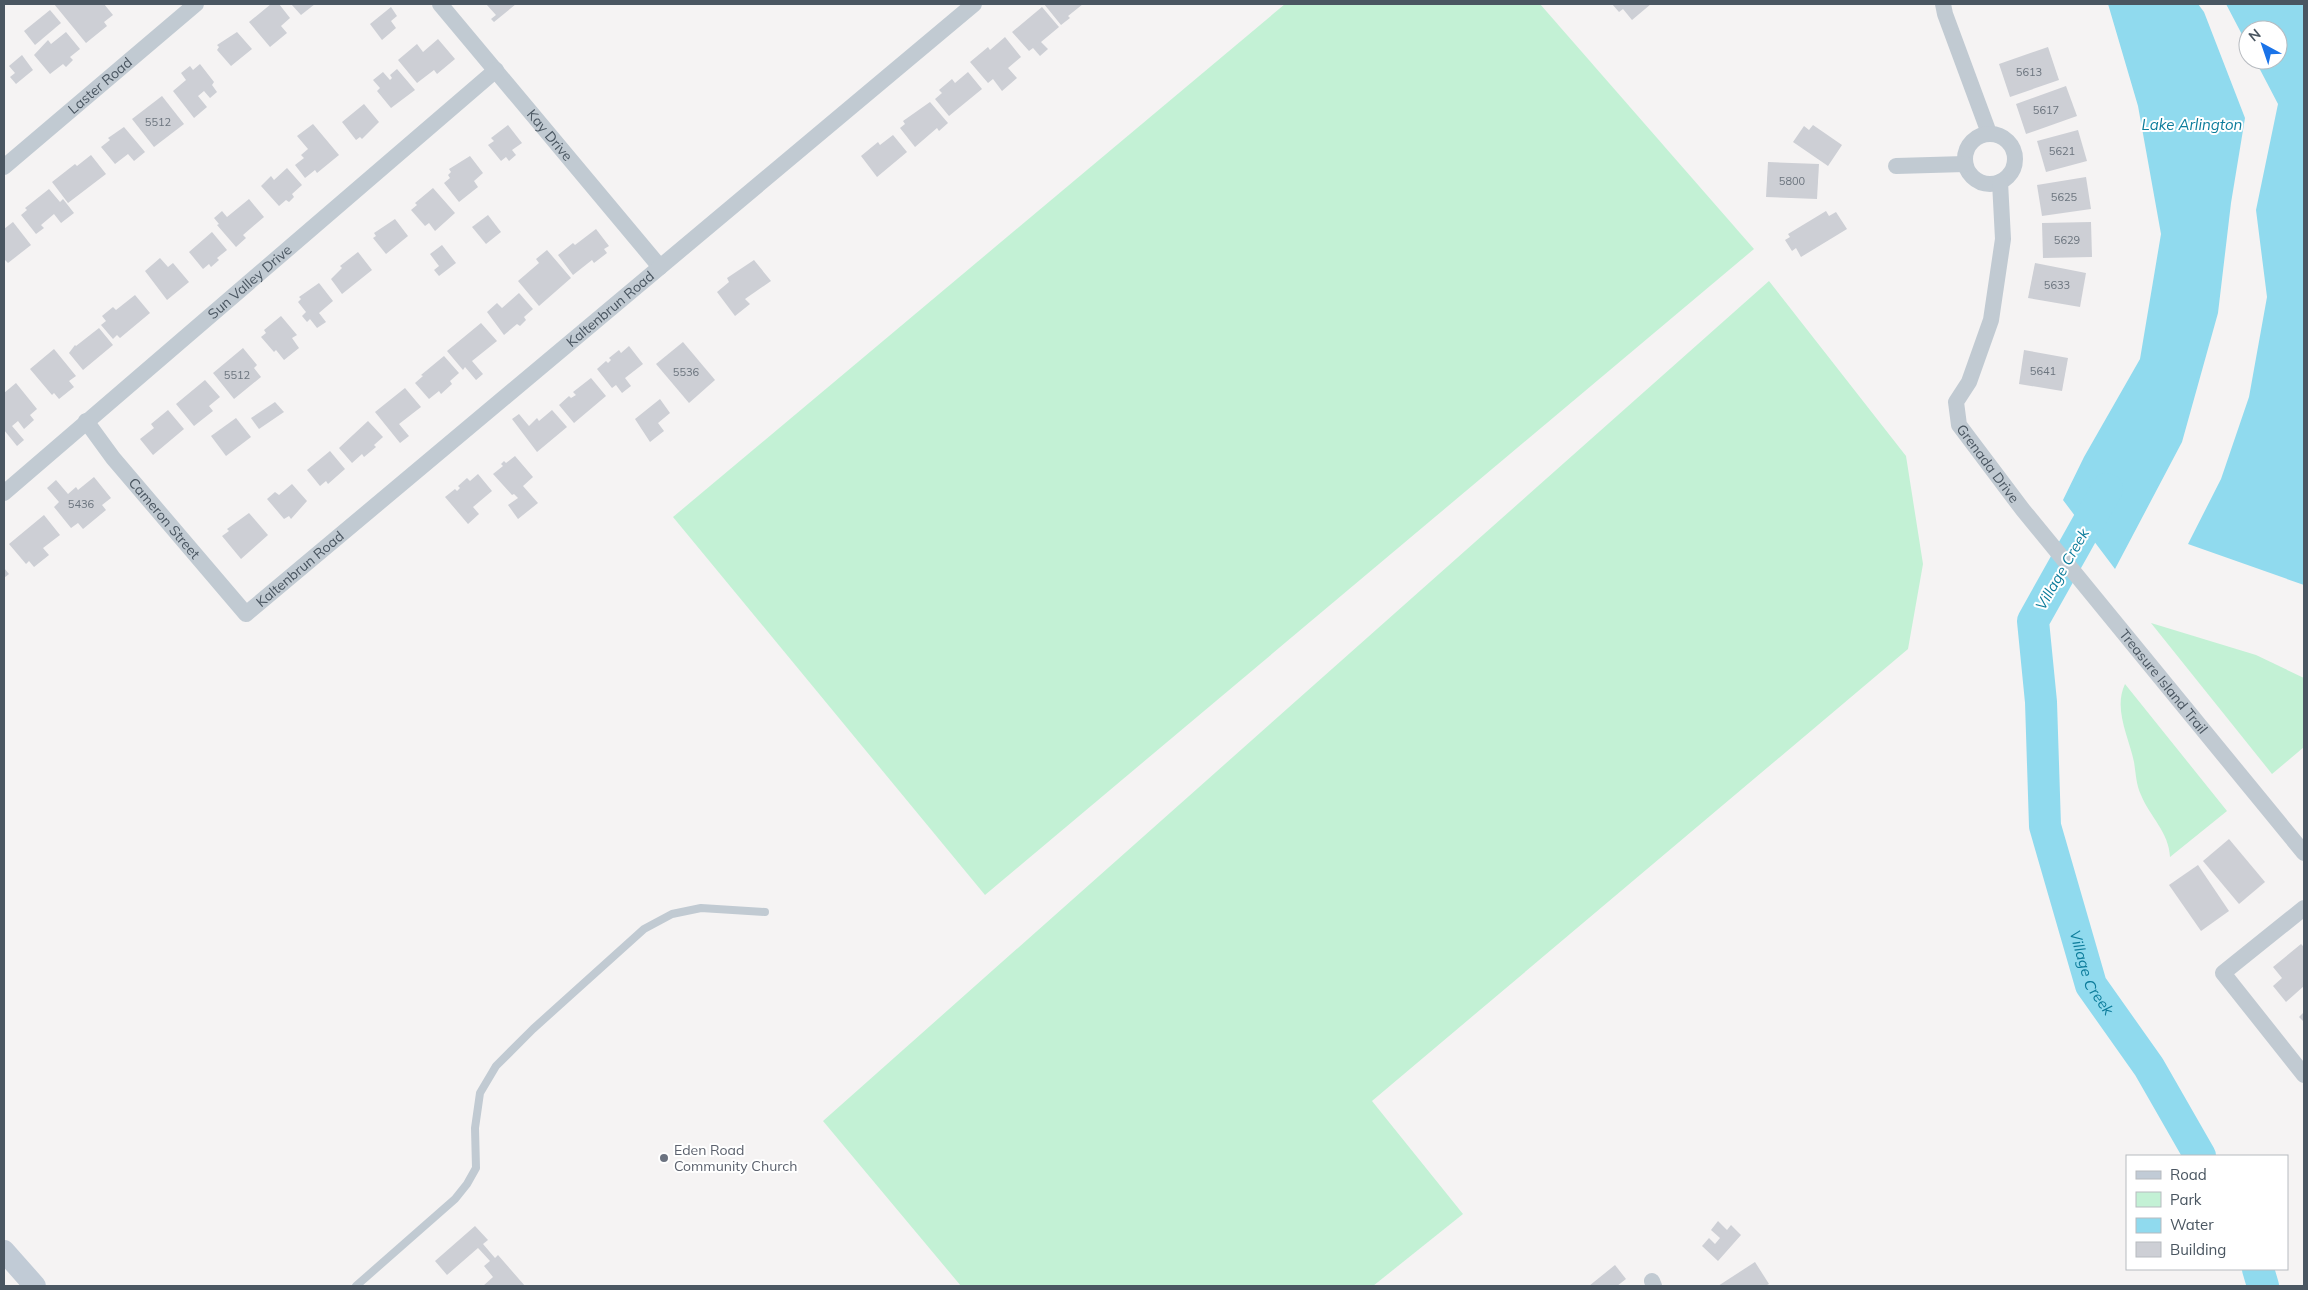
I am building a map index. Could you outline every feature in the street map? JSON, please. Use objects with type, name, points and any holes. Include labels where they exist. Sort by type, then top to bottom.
[{"type":"main road","points":[[4,1251],[35,1286]]},
{"type":"street","name":"Laster Road","points":[[4,167],[196,4]]},
{"type":"street","name":"Kay Drive","points":[[440,4],[660,267]]},
{"type":"street","name":"Kaltenbrun Road","points":[[246,614],[974,4]]},
{"type":"street","points":[[1943,4],[1989,133]]},
{"type":"street","name":"Sun Valley Drive","points":[[4,493],[496,70]]},
{"type":"street","points":[[1989,133],[1998,134],[2006,139],[2012,146],[2015,155],[2012,171],[2000,182],[1989,184],[1978,182],[1970,174],[1965,164],[1965,153],[1970,143],[1978,136],[1989,133]]},
{"type":"street","points":[[1896,166],[1965,164]]},
{"type":"street","name":"Grenada Drive","points":[[2000,182],[2003,239],[1991,320],[1969,382],[1956,402],[1959,425],[2024,510]]},
{"type":"street","name":"Cameron Street","points":[[86,421],[113,458],[246,614]]},
{"type":"street","name":"Treasure Island Trail","points":[[2024,510],[2304,853]]},
{"type":"street","points":[[2304,908],[2223,973],[2304,1075]]},
{"type":"lane","points":[[356,1286],[448,1205],[467,1184],[476,1168],[476,1128],[480,1093],[496,1066],[533,1029],[644,929],[672,914],[701,908],[765,912]]},
{"type":"green space","points":[[1285,4],[1540,4],[1754,249],[985,895],[673,517]]},
{"type":"green space","points":[[1769,281],[1906,456],[1923,564],[1908,649],[1372,1101],[1463,1214],[1373,1286],[961,1286],[823,1121]]},
{"type":"green space","points":[[2151,623],[2256,655],[2304,678],[2304,747],[2272,774]]},
{"type":"green space","points":[[2125,684],[2227,811],[2170,857],[2163,832],[2145,803],[2138,787],[2134,762],[2121,713],[2122,694]]},
{"type":"water","name":"Lake Arlington","points":[[2108,4],[2198,4],[2204,12],[2245,118],[2231,203],[2218,313],[2182,442],[2115,569],[2063,500],[2084,457],[2140,359],[2161,234],[2138,106]]},
{"type":"water","name":"Lake Arlington","points":[[2226,4],[2304,4],[2304,585],[2188,544],[2221,479],[2249,397],[2267,297],[2256,210],[2278,104],[2260,70],[2288,70],[2288,20],[2238,20],[2238,27]]},
{"type":"building","points":[[54,4],[104,4],[113,15],[104,22],[107,26],[86,43]]},
{"type":"building","points":[[271,4],[279,4],[290,18],[281,26],[287,33],[270,47],[249,22]]},
{"type":"building","points":[[291,4],[315,4],[301,15]]},
{"type":"building","points":[[486,4],[516,4],[494,22],[491,19],[496,15]]},
{"type":"building","points":[[1044,4],[1083,4],[1068,16],[1070,18],[1061,25]]},
{"type":"building","points":[[1612,4],[1651,4],[1632,20],[1623,9],[1619,12]]},
{"type":"building","points":[[391,7],[397,16],[391,21],[396,28],[382,40],[370,24]]},
{"type":"building","points":[[1042,7],[1059,27],[1041,42],[1048,49],[1040,56],[1033,48],[1029,51],[1012,32]]},
{"type":"building","points":[[50,10],[61,23],[35,45],[24,31]]},
{"type":"building","points":[[66,32],[80,49],[70,57],[73,60],[66,67],[63,64],[50,74],[34,55],[48,40],[51,44]]},
{"type":"building","points":[[237,32],[252,49],[231,66],[217,50],[219,47],[217,45]]},
{"type":"building","points":[[1005,37],[1021,57],[1008,68],[1017,78],[1002,91],[993,79],[988,83],[970,62],[988,47],[990,50]]},
{"type":"building","points":[[438,39],[455,59],[437,74],[434,70],[417,83],[398,60],[417,44],[423,52]]},
{"type":"building","points":[[2048,47],[2059,80],[2010,97],[1999,64]]},
{"type":"building","points":[[22,55],[33,70],[16,84],[10,77],[15,73],[9,66]]},
{"type":"building","points":[[200,64],[214,82],[212,85],[217,92],[210,98],[204,91],[198,96],[207,107],[194,118],[173,91],[186,80],[181,73],[190,66],[193,70]]},
{"type":"building","points":[[397,69],[415,90],[391,108],[377,91],[380,88],[373,80],[383,72],[390,80],[392,78],[390,75]]},
{"type":"building","points":[[968,72],[982,89],[949,116],[935,99],[942,93],[939,90],[952,79],[955,83]]},
{"type":"building","points":[[2066,86],[2077,116],[2026,134],[2016,104]]},
{"type":"building","points":[[162,96],[184,124],[154,147],[132,119]]},
{"type":"building","points":[[930,102],[948,123],[939,131],[937,128],[915,147],[900,128],[905,124],[903,121]]},
{"type":"building","points":[[364,104],[379,122],[362,139],[360,137],[356,140],[342,122]]},
{"type":"building","points":[[313,124],[339,155],[317,173],[315,170],[305,178],[295,165],[304,158],[301,155],[308,149],[297,136]]},
{"type":"building","points":[[508,125],[522,143],[512,150],[516,155],[509,161],[506,157],[501,161],[488,145],[494,141],[491,138]]},
{"type":"building","points":[[1813,125],[1842,145],[1828,166],[1793,142],[1804,126],[1809,130]]},
{"type":"building","points":[[124,127],[145,152],[134,161],[128,154],[115,164],[101,147],[110,140],[108,138]]},
{"type":"building","points":[[2078,130],[2087,161],[2046,172],[2037,141]]},
{"type":"building","points":[[893,135],[907,152],[877,177],[861,156],[878,142],[880,145]]},
{"type":"building","points":[[91,155],[106,174],[68,203],[52,182],[75,164],[77,166]]},
{"type":"building","points":[[470,156],[483,173],[474,181],[478,187],[459,202],[444,183],[450,178],[448,175],[451,172],[449,169]]},
{"type":"building","points":[[1768,162],[1819,164],[1817,199],[1766,197]]},
{"type":"building","points":[[287,168],[302,185],[292,194],[294,197],[289,202],[286,200],[279,206],[261,186],[271,176],[274,180]]},
{"type":"building","points":[[2086,177],[2091,209],[2042,216],[2037,185]]},
{"type":"building","points":[[433,188],[455,213],[435,231],[429,223],[425,226],[411,210],[417,205],[415,203]]},
{"type":"building","points":[[49,189],[60,202],[63,199],[74,213],[61,223],[54,214],[41,225],[44,228],[36,234],[21,215],[27,210],[25,208]]},
{"type":"building","points":[[249,199],[264,217],[243,235],[246,238],[236,247],[217,225],[219,224],[214,218],[222,211],[227,217]]},
{"type":"building","points":[[1826,211],[1829,216],[1836,212],[1847,229],[1801,257],[1796,248],[1792,251],[1785,240],[1790,237],[1788,234]]},
{"type":"building","points":[[488,215],[501,232],[486,244],[472,227]]},
{"type":"building","points":[[395,219],[408,236],[386,254],[373,238],[376,236],[374,233]]},
{"type":"building","points":[[13,222],[31,245],[8,263],[4,259],[4,229]]},
{"type":"building","points":[[2091,222],[2092,257],[2043,258],[2042,223]]},
{"type":"building","points":[[596,229],[609,246],[604,249],[607,253],[594,263],[592,260],[573,275],[558,255]]},
{"type":"building","points":[[212,232],[227,250],[217,258],[219,260],[211,267],[209,264],[203,269],[189,252]]},
{"type":"building","points":[[442,245],[456,263],[439,276],[434,270],[439,266],[430,254]]},
{"type":"building","points":[[547,250],[571,278],[539,306],[518,281],[539,263],[536,259]]},
{"type":"building","points":[[358,252],[372,270],[342,294],[331,279],[342,268],[340,266]]},
{"type":"building","points":[[160,258],[168,267],[173,263],[189,282],[167,300],[145,271]]},
{"type":"building","points":[[754,260],[771,281],[745,299],[750,304],[735,316],[717,292],[729,282],[727,278]]},
{"type":"building","points":[[2035,263],[2086,273],[2080,307],[2028,298]]},
{"type":"building","points":[[319,283],[333,301],[319,313],[326,322],[317,328],[310,319],[307,322],[302,316],[306,312],[298,302],[301,299],[299,297]]},
{"type":"building","points":[[519,293],[533,309],[524,317],[526,320],[520,326],[517,324],[504,335],[487,312],[497,303],[502,308]]},
{"type":"building","points":[[135,295],[150,313],[120,338],[117,335],[113,339],[101,325],[106,321],[102,316],[113,307],[116,310]]},
{"type":"building","points":[[281,316],[297,335],[292,338],[299,348],[284,360],[261,337],[266,333],[264,330]]},
{"type":"building","points":[[481,323],[497,341],[472,361],[483,374],[476,380],[465,367],[463,370],[447,351]]},
{"type":"building","points":[[99,328],[113,345],[83,370],[69,353],[75,345]]},
{"type":"building","points":[[683,342],[715,380],[689,403],[656,364]]},
{"type":"building","points":[[629,346],[643,364],[625,378],[631,386],[622,393],[616,385],[612,388],[597,369],[606,361],[608,363],[611,360],[609,358],[619,350],[621,353]]},
{"type":"building","points":[[243,348],[257,365],[254,368],[261,377],[234,399],[213,373]]},
{"type":"building","points":[[54,349],[76,376],[69,381],[74,387],[59,399],[54,393],[52,395],[30,369]]},
{"type":"building","points":[[2024,350],[2068,358],[2062,391],[2019,384]]},
{"type":"building","points":[[444,356],[459,373],[450,381],[452,384],[441,394],[439,391],[429,399],[415,383],[423,376],[421,375]]},
{"type":"building","points":[[591,378],[606,396],[574,423],[559,405],[569,396],[571,398],[576,395],[573,392]]},
{"type":"building","points":[[205,380],[220,397],[209,406],[213,411],[194,426],[176,404]]},
{"type":"building","points":[[16,383],[37,409],[30,415],[34,420],[24,429],[18,421],[12,426],[24,440],[17,446],[4,430],[4,393]]},
{"type":"building","points":[[405,388],[421,407],[399,424],[409,436],[400,443],[375,412]]},
{"type":"building","points":[[660,399],[670,413],[658,423],[664,431],[650,442],[635,419]]},
{"type":"building","points":[[275,402],[284,412],[259,429],[251,418]]},
{"type":"building","points":[[168,410],[184,429],[153,455],[140,439],[154,428],[151,424]]},
{"type":"building","points":[[552,410],[567,427],[537,452],[512,419],[519,414],[529,426],[537,418],[539,421]]},
{"type":"building","points":[[236,418],[251,437],[226,456],[211,436]]},
{"type":"building","points":[[368,421],[383,437],[374,445],[376,447],[364,457],[362,454],[352,463],[339,448]]},
{"type":"building","points":[[330,451],[345,469],[328,484],[326,481],[320,486],[307,470]]},
{"type":"building","points":[[515,456],[533,477],[523,486],[538,503],[518,519],[508,505],[518,498],[514,494],[512,495],[493,474],[503,466],[501,464],[504,461],[506,463]]},
{"type":"building","points":[[478,474],[492,491],[473,507],[479,514],[468,524],[445,497],[455,489],[457,491],[460,488],[458,486],[467,478],[470,481]]},
{"type":"building","points":[[94,477],[111,498],[102,505],[106,510],[83,529],[78,523],[71,528],[54,507],[59,502],[47,488],[56,480],[68,494],[76,487],[78,490]]},
{"type":"building","points":[[292,484],[307,501],[291,519],[289,516],[284,519],[267,499],[275,492],[279,495]]},
{"type":"building","points":[[249,513],[268,535],[241,559],[222,536],[229,531],[227,529]]},
{"type":"building","points":[[44,515],[60,535],[43,548],[49,555],[34,567],[29,561],[26,564],[9,544]]},
{"type":"building","points":[[4,568],[9,574],[4,578]]},
{"type":"building","points":[[2229,839],[2265,882],[2239,904],[2203,861]]},
{"type":"building","points":[[2198,865],[2229,911],[2201,931],[2169,885]]},
{"type":"building","points":[[2301,944],[2304,947],[2304,986],[2286,1002],[2273,986],[2282,978],[2273,967]]},
{"type":"building","points":[[2304,1012],[2304,1022],[2299,1017]]},
{"type":"building","points":[[1718,1221],[1727,1230],[1731,1225],[1741,1235],[1718,1261],[1702,1246],[1709,1238],[1715,1244],[1720,1238],[1711,1230]]},
{"type":"building","points":[[475,1226],[488,1240],[483,1244],[495,1258],[498,1255],[525,1286],[483,1286],[493,1277],[484,1266],[490,1261],[478,1248],[447,1275],[435,1261]]},
{"type":"building","points":[[1755,1262],[1769,1284],[1765,1286],[1718,1286]]},
{"type":"building","points":[[1615,1265],[1626,1279],[1617,1286],[1589,1286]]},
{"type":"waterway","name":"Village Creek","points":[[2107,489],[2033,621],[2041,702],[2045,826],[2091,985],[2149,1067],[2199,1155]]},
{"type":"waterway","name":"Village Creek","points":[[2258,1270],[2263,1286]]},
{"type":"place","name":"Eden Road Community Church","points":[[664,1158]]}]
